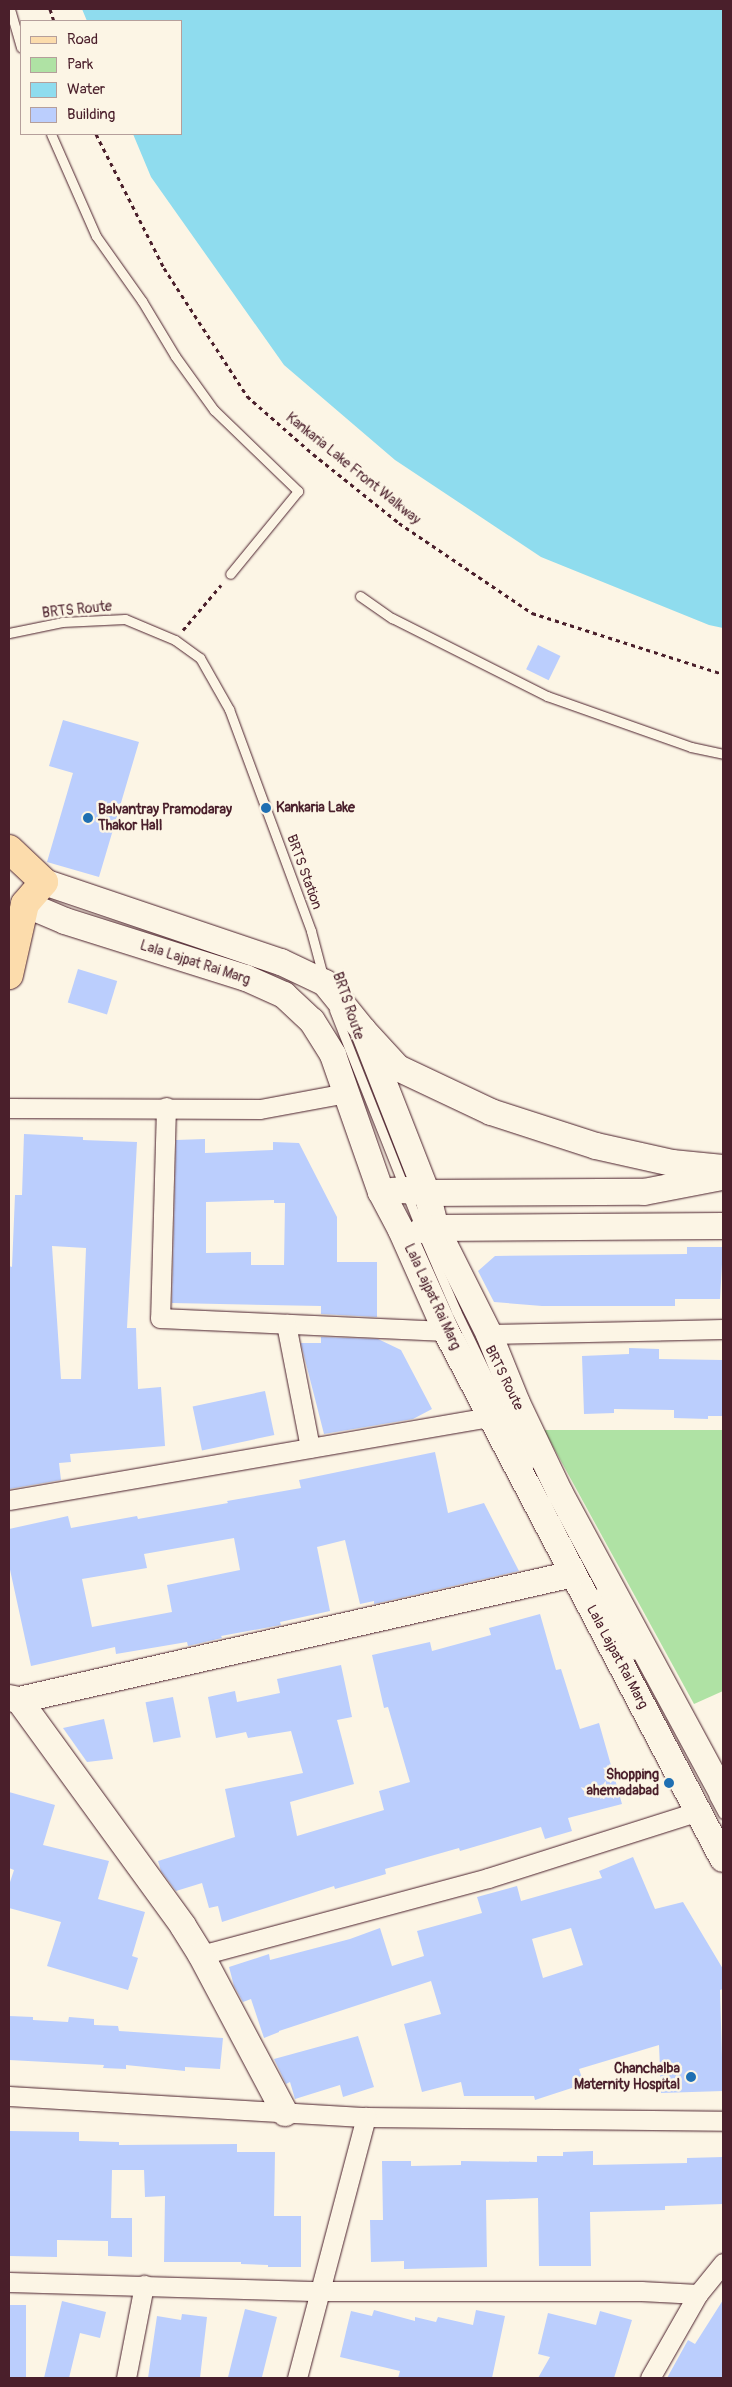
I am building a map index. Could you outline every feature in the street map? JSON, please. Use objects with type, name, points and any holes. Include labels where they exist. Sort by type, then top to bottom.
[{"type":"main road","points":[[9,849],[44,882],[282,962],[325,983],[363,1030],[398,1068],[491,1112],[596,1146],[672,1163],[723,1168]]},
{"type":"main road","points":[[9,975],[17,899],[44,882]]},
{"type":"main road","name":"Lala Lajpat Rai Marg","points":[[17,899],[64,921],[246,978],[284,995],[312,1021],[333,1055],[346,1093],[404,1192],[419,1230],[489,1334],[517,1403],[560,1493],[715,1793],[723,1860]]},
{"type":"main road","name":"Lala Lajpat Rai Marg","points":[[363,1030],[404,1192],[419,1230],[446,1331],[491,1417],[584,1580],[715,1793]]},
{"type":"main road","points":[[404,1192],[644,1192],[723,1176]]},
{"type":"main road","points":[[419,1230],[723,1226]]},
{"type":"main road","points":[[285,2112],[201,1955],[183,1926],[14,1699],[584,1580]]},
{"type":"street","points":[[9,1108],[166,1107],[260,1109],[346,1093]]},
{"type":"street","points":[[166,1107],[160,1318],[446,1331]]},
{"type":"street","points":[[286,1324],[310,1448]]},
{"type":"street","points":[[489,1334],[723,1329]]},
{"type":"street","points":[[9,1500],[491,1417]]},
{"type":"street","points":[[201,1955],[488,1878],[715,1793]]},
{"type":"street","points":[[9,2096],[366,2117],[723,2121]]},
{"type":"street","points":[[297,2378],[366,2117]]},
{"type":"street","points":[[650,2378],[698,2294],[723,2263]]},
{"type":"street","points":[[9,2282],[320,2291],[641,2291],[698,2294]]},
{"type":"street","points":[[126,2378],[144,2285]]},
{"type":"lane","points":[[10,9],[20,44]]},
{"type":"lane","points":[[51,135],[96,236],[142,301],[175,356],[214,410],[298,491],[230,574]]},
{"type":"lane","points":[[360,596],[392,618],[548,696],[691,746],[723,754]]},
{"type":"lane","name":"BRTS Route","points":[[9,633],[62,622],[125,619],[175,640],[200,658],[229,710]]},
{"type":"lane","name":"BRTS Station","points":[[229,710],[311,931]]},
{"type":"lane","name":"BRTS Route","points":[[311,931],[325,983],[351,1057],[404,1192]]},
{"type":"lane","name":"BRTS Route","points":[[419,1230],[534,1471]]},
{"type":"lane","points":[[584,1580],[637,1661]]},
{"type":"path","name":"Kankaria Lake Front Walkway","points":[[97,135],[164,268],[248,396],[313,454],[399,523],[532,614],[723,674]]},
{"type":"path","points":[[175,640],[230,574]]},
{"type":"green space","points":[[544,1430],[723,1430],[723,1691],[694,1704]]},
{"type":"water","points":[[82,9],[723,9],[723,628],[709,625],[541,557],[395,460],[284,365],[151,177],[133,135],[182,135],[182,20],[87,20]]},
{"type":"building","points":[[538,645],[560,656],[549,680],[526,669]]},
{"type":"building","name":"Balvantray Pramodaray Thakor Hall","points":[[63,720],[139,742],[99,877],[47,862],[73,773],[49,766]]},
{"type":"building","points":[[78,969],[117,981],[107,1014],[68,1002]]},
{"type":"building","points":[[24,1134],[83,1137],[83,1140],[137,1142],[127,1328],[136,1328],[138,1389],[161,1387],[165,1446],[70,1454],[71,1462],[59,1463],[61,1480],[9,1489],[9,1266],[12,1267],[15,1195],[22,1195]],"holes":[[[52,1246],[86,1248],[81,1379],[61,1379]]]},
{"type":"building","points":[[205,1139],[205,1153],[273,1150],[273,1142],[299,1143],[337,1217],[337,1262],[377,1262],[377,1317],[321,1314],[321,1306],[172,1303],[176,1140]],"holes":[[[274,1200],[274,1203],[285,1203],[284,1265],[251,1265],[251,1252],[206,1253],[206,1202]]]},
{"type":"building","points":[[687,1247],[723,1247],[720,1299],[675,1299],[675,1306],[542,1306],[494,1302],[478,1271],[495,1256],[687,1254]]},
{"type":"building","points":[[321,1337],[378,1339],[401,1350],[432,1409],[413,1419],[324,1434],[301,1344],[321,1343]]},
{"type":"building","points":[[629,1348],[659,1349],[659,1359],[723,1360],[723,1416],[708,1416],[708,1419],[674,1418],[674,1410],[614,1409],[614,1413],[584,1414],[582,1356],[629,1354]]},
{"type":"building","points":[[265,1391],[274,1435],[202,1450],[193,1406]]},
{"type":"building","points":[[435,1452],[448,1513],[484,1503],[519,1571],[374,1604],[374,1601],[360,1604],[345,1540],[317,1547],[330,1611],[280,1622],[281,1625],[221,1636],[222,1638],[188,1646],[187,1642],[116,1654],[115,1647],[31,1666],[9,1565],[9,1529],[68,1516],[71,1528],[137,1516],[138,1519],[301,1488],[299,1480]],"holes":[[[234,1538],[240,1570],[167,1585],[172,1612],[92,1627],[82,1579],[147,1568],[144,1554]]]},
{"type":"building","points":[[540,1614],[556,1670],[561,1669],[580,1729],[599,1723],[622,1804],[568,1818],[572,1831],[545,1839],[541,1827],[460,1851],[459,1848],[385,1869],[386,1874],[335,1889],[334,1886],[222,1922],[218,1906],[209,1908],[202,1883],[176,1891],[161,1871],[158,1861],[235,1837],[225,1789],[303,1773],[291,1731],[248,1738],[246,1732],[216,1738],[208,1697],[235,1691],[237,1702],[280,1693],[277,1679],[341,1665],[352,1717],[337,1720],[354,1784],[290,1802],[297,1836],[384,1810],[379,1791],[410,1782],[388,1707],[384,1708],[372,1655],[430,1642],[432,1651],[491,1635],[489,1628]]},
{"type":"building","points":[[173,1697],[181,1737],[153,1743],[146,1702]]},
{"type":"building","points":[[104,1719],[113,1759],[87,1762],[63,1728]]},
{"type":"building","points":[[9,1792],[55,1805],[43,1845],[109,1861],[98,1899],[145,1912],[132,1956],[138,1958],[128,1990],[47,1966],[61,1922],[9,1908],[9,1885],[14,1870],[9,1868]]},
{"type":"building","points":[[633,1857],[655,1909],[683,1902],[723,1969],[723,1989],[720,1990],[723,2091],[661,2093],[659,2045],[579,2069],[584,2084],[535,2100],[534,2096],[464,2096],[461,2082],[422,2092],[404,2024],[441,2014],[431,1981],[279,2031],[264,2038],[251,1999],[243,2002],[234,1986],[229,1967],[269,1954],[270,1960],[350,1939],[380,1928],[392,1966],[424,1956],[417,1931],[482,1913],[477,1897],[517,1886],[521,1901],[602,1878],[599,1871]],"holes":[[[571,1928],[583,1965],[543,1978],[532,1939]]]},
{"type":"building","points":[[9,2016],[33,2017],[33,2020],[68,2022],[69,2017],[94,2019],[94,2025],[118,2026],[119,2031],[223,2038],[220,2069],[185,2067],[185,2071],[126,2065],[126,2069],[103,2068],[104,2065],[9,2060]]},
{"type":"building","points":[[358,2036],[374,2087],[343,2097],[340,2085],[295,2099],[290,2082],[286,2084],[274,2059]]},
{"type":"building","points":[[9,2131],[79,2132],[79,2141],[119,2142],[119,2145],[237,2144],[237,2152],[275,2152],[274,2216],[301,2216],[301,2267],[268,2267],[268,2265],[241,2264],[241,2262],[164,2262],[165,2196],[145,2197],[144,2170],[112,2170],[111,2218],[132,2218],[132,2257],[108,2256],[108,2241],[57,2240],[57,2257],[9,2256]]},
{"type":"building","points":[[593,2151],[593,2165],[687,2163],[687,2158],[723,2157],[723,2204],[665,2206],[665,2210],[590,2212],[591,2266],[539,2266],[538,2198],[486,2200],[487,2267],[404,2269],[404,2261],[371,2262],[370,2220],[383,2220],[382,2161],[411,2161],[411,2166],[461,2165],[461,2161],[537,2162],[537,2156],[563,2156],[563,2152]]},
{"type":"building","points":[[723,2300],[723,2378],[667,2378],[688,2340],[695,2344]]},
{"type":"building","points":[[62,2301],[106,2312],[100,2338],[80,2333],[69,2378],[44,2378]]},
{"type":"building","points":[[9,2305],[26,2305],[26,2378],[9,2378]]},
{"type":"building","points":[[245,2309],[277,2317],[262,2378],[228,2378]]},
{"type":"building","points":[[374,2310],[415,2321],[415,2317],[436,2322],[438,2317],[473,2325],[476,2310],[505,2316],[492,2378],[398,2378],[400,2371],[340,2357],[351,2311],[372,2316]]},
{"type":"building","points":[[600,2311],[632,2320],[614,2378],[538,2378],[550,2357],[538,2354],[548,2313],[596,2325]]},
{"type":"building","points":[[182,2314],[207,2317],[200,2378],[148,2378],[157,2316],[181,2320]]},
{"type":"place","name":"Kankaria Lake","points":[[266,808]]},
{"type":"place","name":"Balvantray Pramodaray Thakor Hall","points":[[88,818]]},
{"type":"place","name":"Shopping ahemadabad","points":[[669,1783]]},
{"type":"place","name":"Chanchalba Maternity Hospital","points":[[691,2077]]}]
